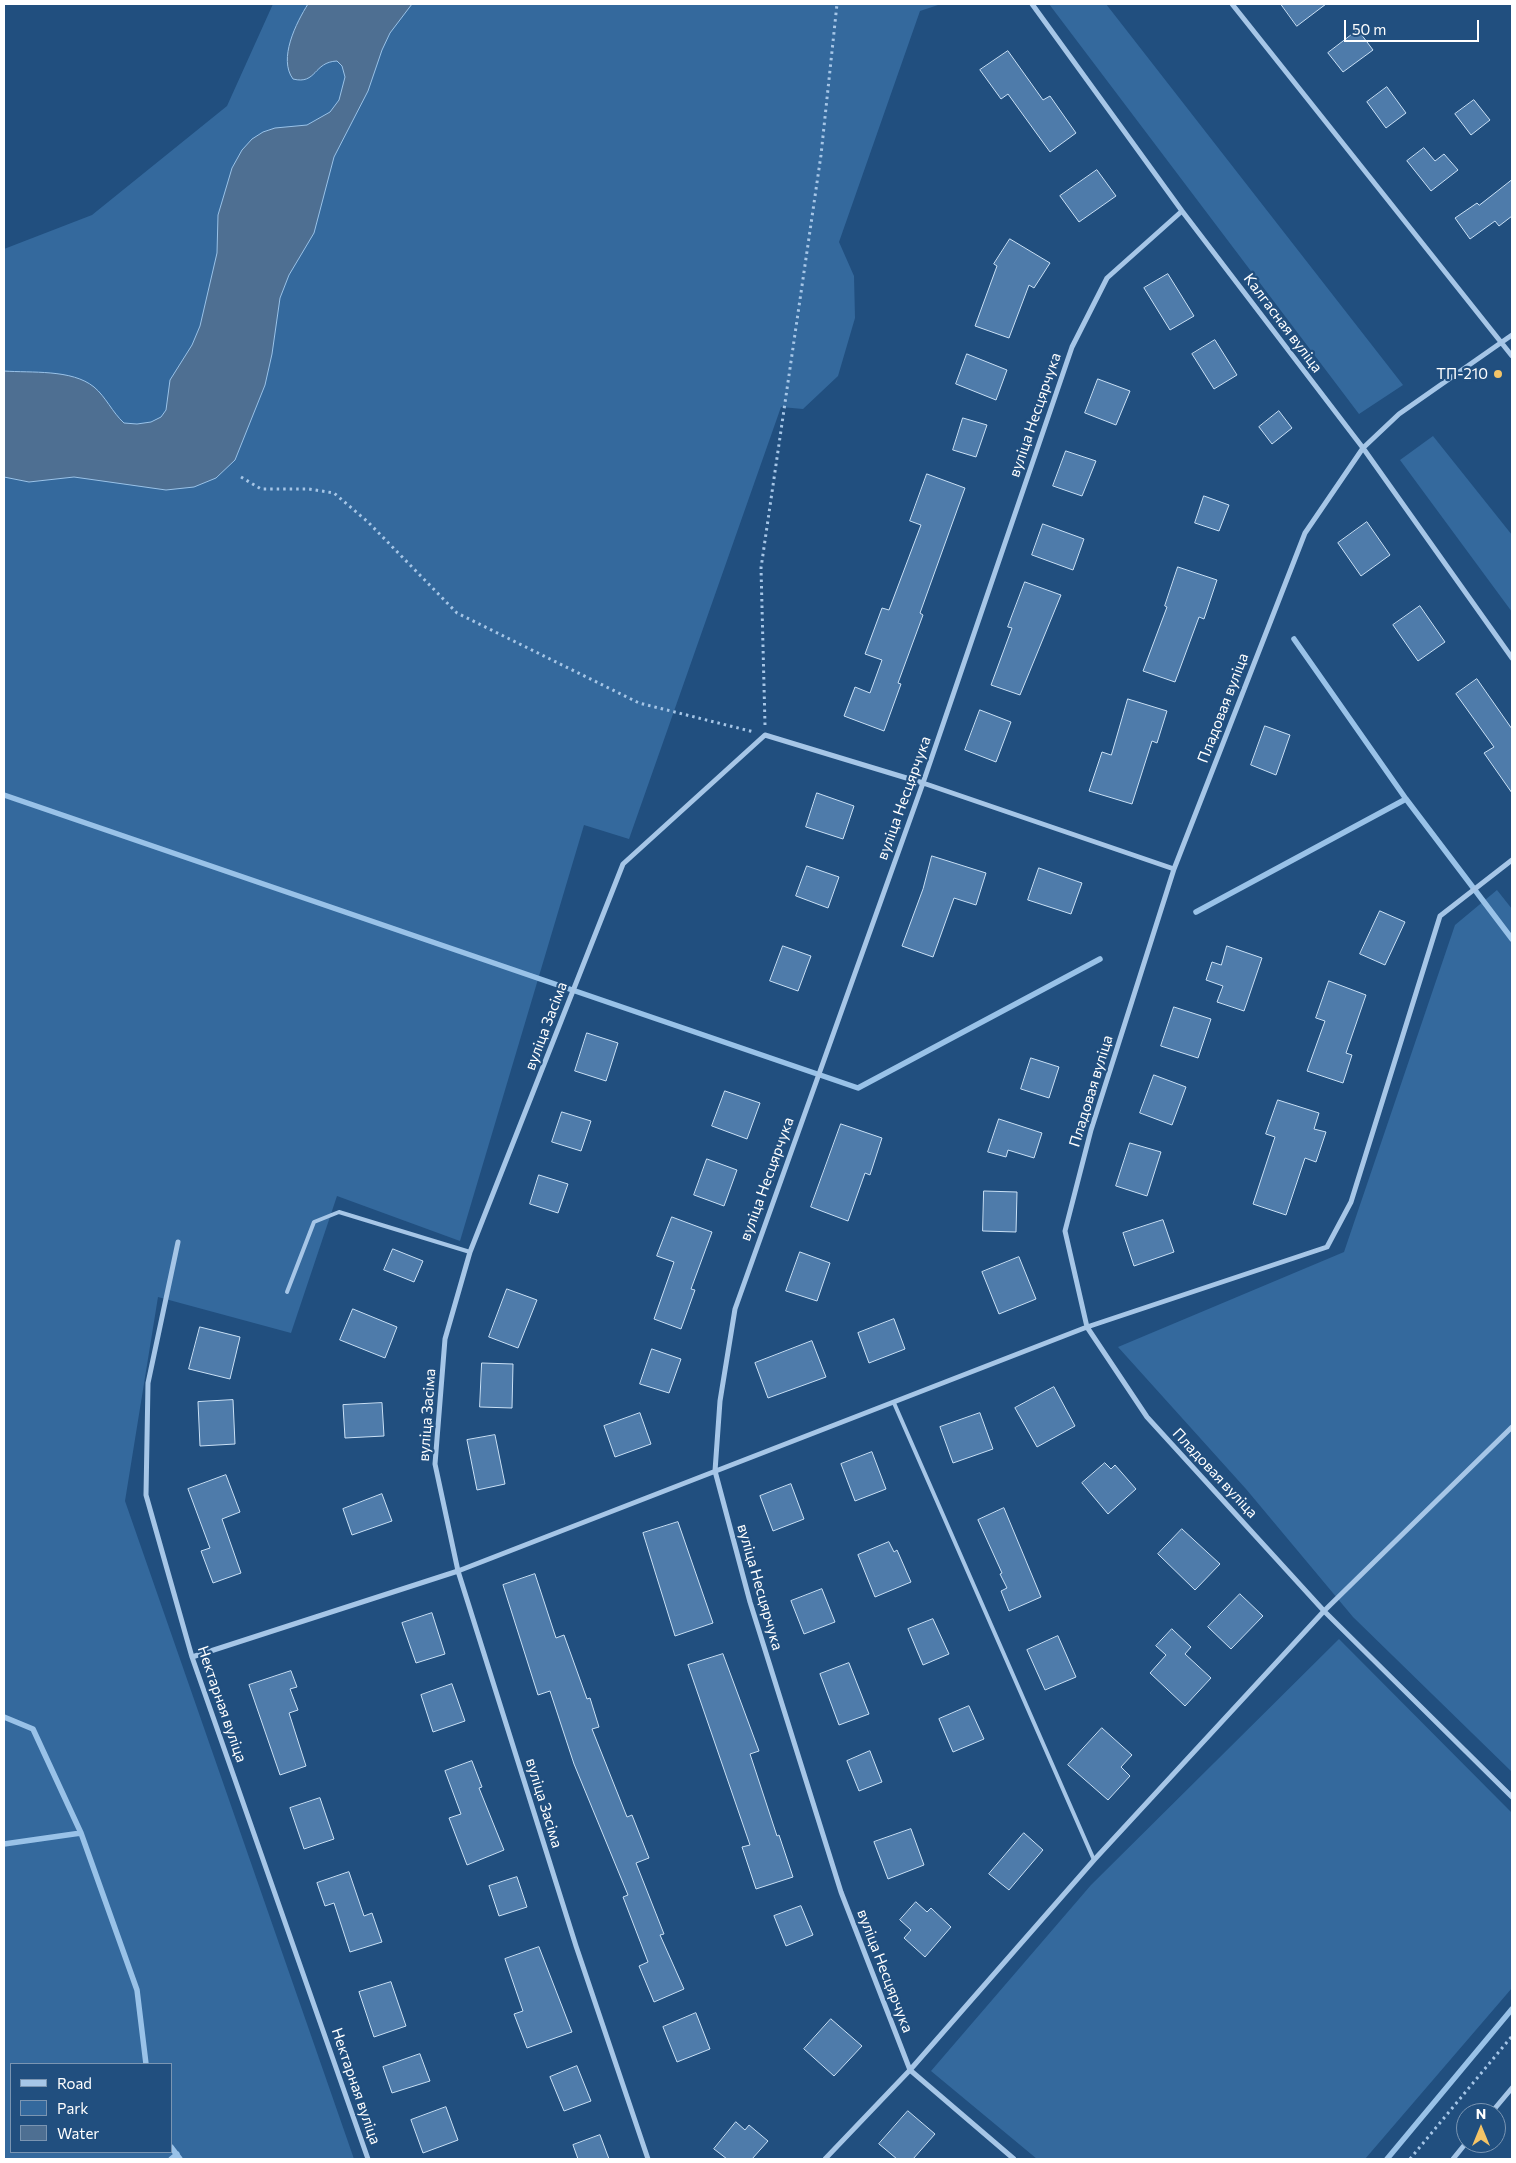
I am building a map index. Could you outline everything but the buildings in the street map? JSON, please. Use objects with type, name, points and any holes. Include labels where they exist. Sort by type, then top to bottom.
[{"type":"street","name":"Калгасная вуліца","points":[[1032,4],[1182,211],[1362,448],[1512,658]]},
{"type":"street","points":[[1232,4],[1512,356]]},
{"type":"street","name":"вуліца Несцярчука","points":[[1014,2159],[910,2070],[841,1892],[750,1602],[715,1471],[720,1401],[735,1309],[923,783],[1072,347],[1107,278],[1182,211]]},
{"type":"street","name":"Пладовая вуліца","points":[[1512,335],[1399,414],[1362,448],[1305,533],[1174,869],[1091,1130],[1065,1231],[1088,1327],[1147,1417],[1324,1611],[1512,1797]]},
{"type":"street","points":[[765,735],[923,783],[1174,869]]},
{"type":"street","name":"вуліца Засіма","points":[[648,2159],[576,1946],[458,1571],[434,1464],[445,1339],[470,1252],[623,864],[765,735]]},
{"type":"street","points":[[192,1657],[458,1571],[1088,1327],[1327,1247],[1351,1202],[1440,916],[1512,860]]},
{"type":"street","name":"Нектарная вуліца","points":[[178,1242],[148,1383],[146,1495],[192,1657],[368,2159]]},
{"type":"street","points":[[825,2159],[910,2070],[1094,1860],[1324,1611],[1512,1427]]},
{"type":"street","points":[[1499,2103],[1512,2088]]},
{"type":"lane","points":[[287,1292],[314,1222],[339,1212],[470,1252]]},
{"type":"lane","points":[[894,1403],[1094,1860]]},
{"type":"path","points":[[241,477],[261,489],[309,489],[334,494],[368,522],[457,612],[639,703],[765,735],[761,568],[821,155],[837,4]]},
{"type":"path","points":[[1410,2159],[1512,2036]]},
{"type":"green space","points":[[273,4],[941,4],[920,11],[839,242],[854,276],[855,318],[838,376],[803,409],[781,407],[629,839],[584,825],[460,1241],[337,1196],[291,1333],[158,1297],[125,1501],[354,2159],[4,2159],[4,249],[92,215],[227,106]]},
{"type":"green space","points":[[1049,4],[1106,4],[1403,385],[1359,414]]},
{"type":"green space","points":[[1433,436],[1512,535],[1512,612],[1400,460]]},
{"type":"green space","points":[[1497,890],[1512,909],[1512,1772],[1353,1617],[1246,1489],[1118,1347],[1344,1252],[1455,925]]},
{"type":"green space","points":[[1339,1639],[1512,1813],[1512,1988],[1365,2159],[1037,2159],[931,2071],[1091,1885]]},
{"type":"water","points":[[308,4],[412,4],[390,33],[368,91],[334,157],[314,233],[289,275],[280,298],[272,354],[265,385],[235,460],[216,478],[194,487],[166,490],[74,477],[29,482],[4,477],[4,371],[51,373],[85,381],[98,391],[124,423],[151,422],[161,417],[166,410],[170,380],[192,345],[200,326],[217,253],[218,215],[232,168],[242,150],[252,139],[263,132],[275,128],[307,125],[330,112],[339,100],[345,77],[342,66],[337,61],[323,65],[307,79],[293,79],[289,71],[287,62],[290,41],[298,21]]},
{"type":"waterway","points":[[1294,639],[1406,799],[1512,939]]},
{"type":"waterway","points":[[4,795],[858,1088],[1100,959]]},
{"type":"waterway","points":[[1196,912],[1406,799]]},
{"type":"waterway","points":[[4,1717],[33,1729],[81,1833],[137,1990],[146,2063]]},
{"type":"waterway","points":[[4,1844],[81,1833]]},
{"type":"waterway","points":[[1387,2159],[1512,2009]]},
{"type":"waterway","points":[[172,2148],[180,2159]]},
{"type":"waterway","points":[[171,2159],[177,2154]]},
{"type":"place","name":"ТП-210","points":[[1498,374]]}]
